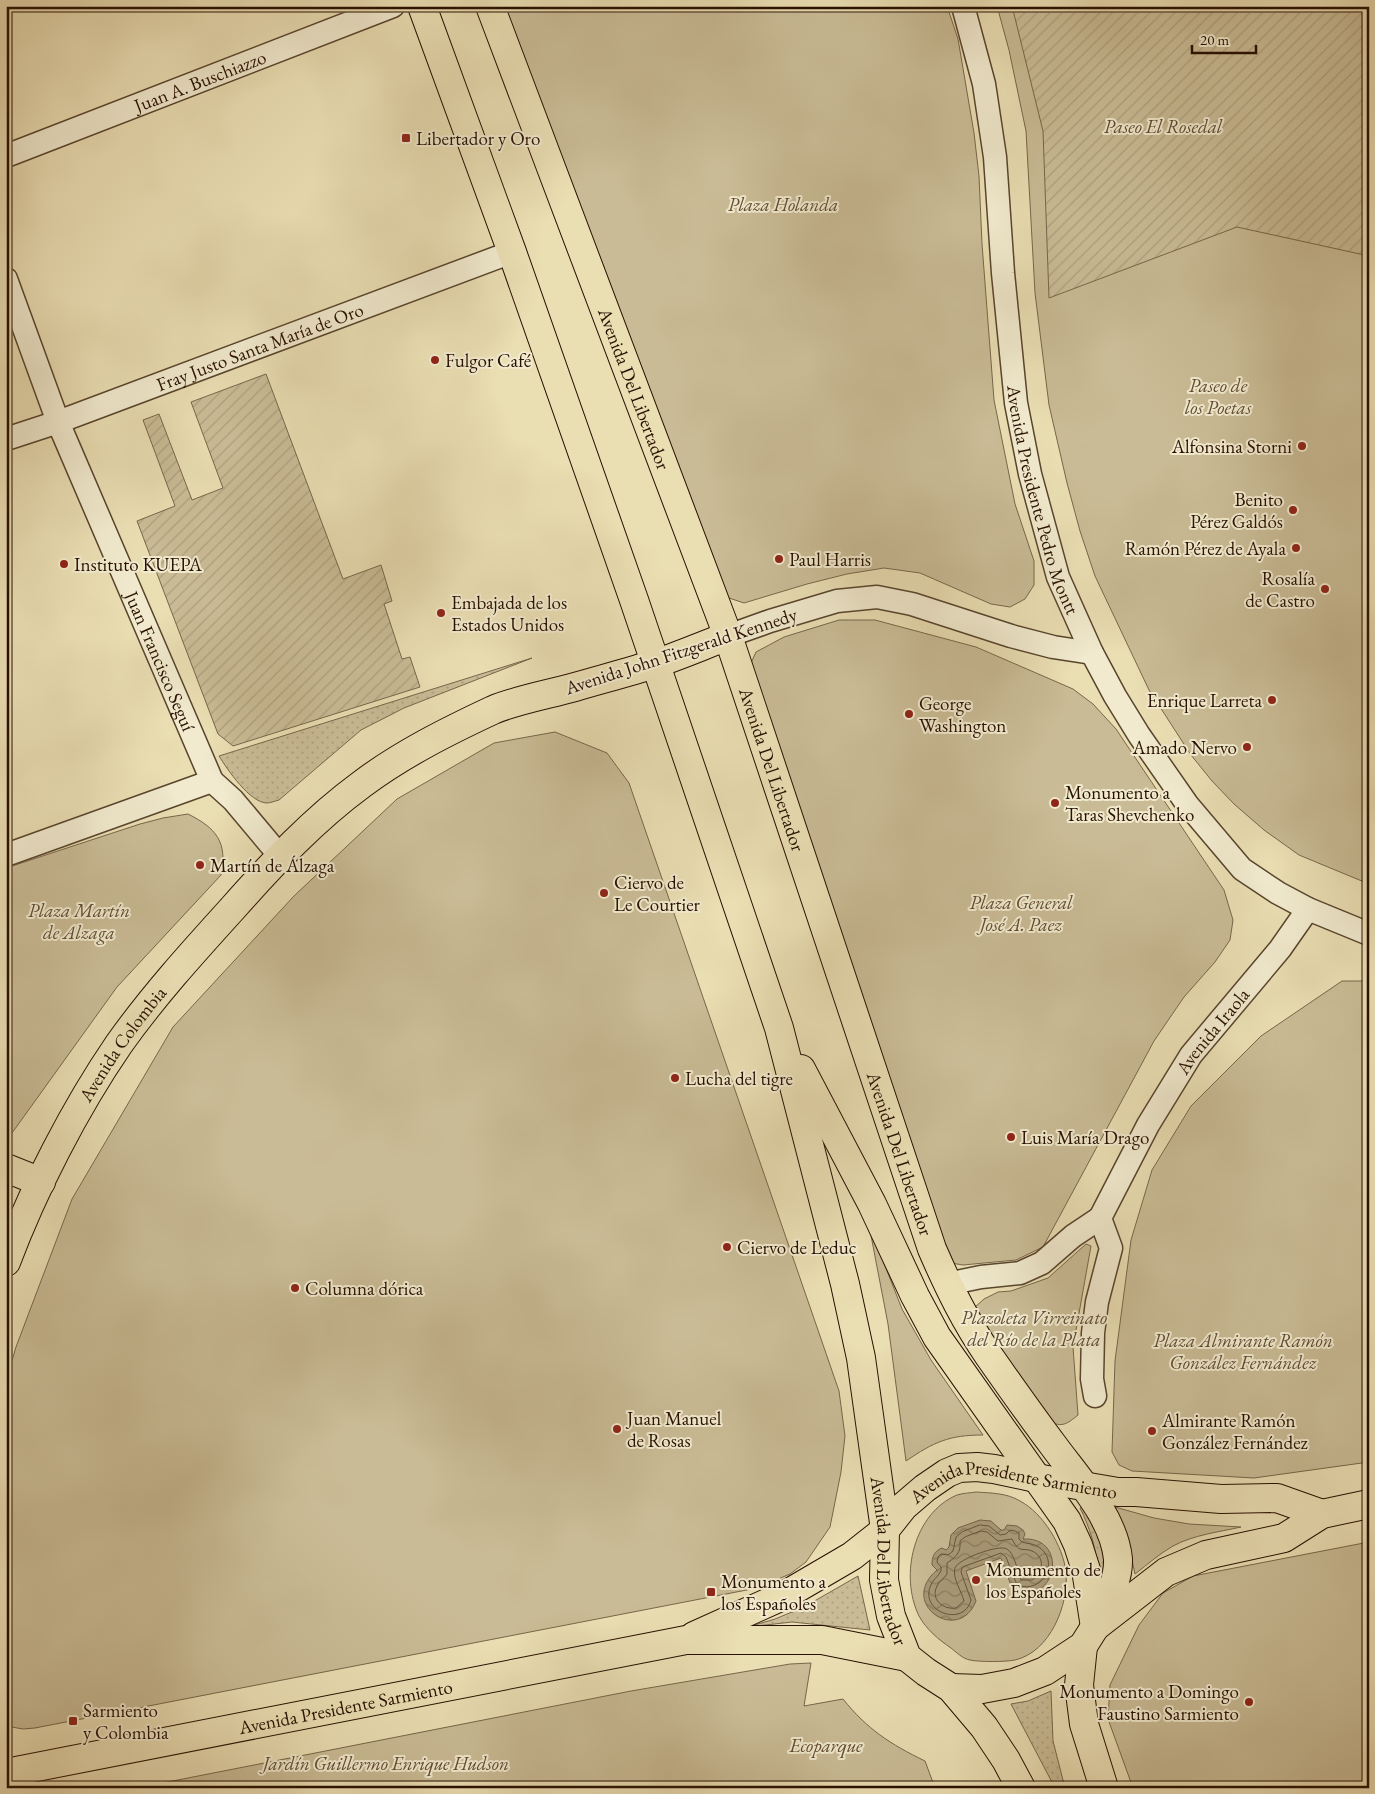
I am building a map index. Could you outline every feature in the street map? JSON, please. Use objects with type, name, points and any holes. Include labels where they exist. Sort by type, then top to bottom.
[{"type":"main road","name":"Avenida Del Libertador","points":[[422,6],[512,252],[656,663],[779,1028],[845,1284],[861,1358],[885,1530],[884,1580],[891,1616],[907,1657],[951,1688],[984,1727],[1006,1760],[1021,1788]]},
{"type":"main road","name":"Avenida Del Libertador","points":[[490,6],[728,636],[929,1240],[947,1284],[970,1327],[1083,1486],[1111,1530],[1118,1560],[1116,1579],[1089,1637],[1079,1685],[1084,1724],[1104,1788]]},
{"type":"main road","name":"Avenida John Fitzgerald Kennedy","points":[[280,856],[362,785],[408,754],[497,708],[656,663],[728,636]]},
{"type":"main road","name":"Avenida Colombia","points":[[6,1262],[41,1182],[93,1087],[119,1045],[151,1002],[191,954],[280,856]]},
{"type":"main road","name":"Avenida Del Libertador","points":[[779,1028],[872,1204],[915,1296],[937,1337],[1067,1521],[1078,1545],[1086,1570],[1089,1637]]},
{"type":"main road","points":[[6,1168],[41,1182]]},
{"type":"main road","name":"Avenida Presidente Sarmiento","points":[[686,1640],[787,1594],[852,1556],[885,1530],[904,1506],[925,1488],[947,1473],[959,1468],[977,1467],[994,1469],[1118,1492],[1221,1499],[1277,1498],[1322,1514]]},
{"type":"main road","points":[[951,1688],[982,1688],[1014,1683],[1045,1671],[1089,1637],[1166,1572],[1206,1555],[1284,1538],[1322,1514],[1369,1504]]},
{"type":"main road","name":"Avenida Presidente Sarmiento","points":[[6,1773],[686,1640],[822,1640],[907,1657]]},
{"type":"street","name":"Juan A. Buschiazzo","points":[[6,156],[393,6]]},
{"type":"street","name":"Avenida Presidente Pedro Montt","points":[[963,6],[984,84],[995,157],[1003,273],[1016,403],[1030,474],[1058,577],[1092,653],[1115,696],[1139,735],[1187,804],[1242,869],[1308,910]]},
{"type":"street","name":"Fray Justo Santa María de Oro","points":[[6,440],[512,252]]},
{"type":"street","name":"Juan Francisco Seguí","points":[[6,279],[58,422],[212,781],[233,800],[280,856]]},
{"type":"street","name":"Avenida John Fitzgerald Kennedy","points":[[728,636],[837,601],[877,597],[912,604],[1011,636],[1053,647],[1092,653]]},
{"type":"street","points":[[6,855],[212,781]]},
{"type":"street","points":[[1308,910],[1369,934]]},
{"type":"street","name":"Avenida Iraola","points":[[947,1284],[981,1277],[1020,1273],[1028,1270],[1042,1263],[1073,1236],[1100,1218],[1148,1125],[1191,1055],[1280,949],[1308,910]]},
{"type":"street","points":[[1095,1396],[1092,1379],[1093,1333],[1097,1302],[1111,1248],[1100,1218]]},
{"type":"green space","name":"Plaza Holanda","points":[[500,6],[947,6],[958,39],[974,133],[979,176],[982,244],[994,400],[1015,504],[1034,561],[1034,585],[1025,599],[1010,607],[991,604],[920,573],[884,568],[847,574],[807,584],[744,603],[726,597]]},
{"type":"green space","name":"Paseo de los Poetas","points":[[997,6],[1369,6],[1369,884],[1299,855],[1264,830],[1234,804],[1212,781],[1191,755],[1149,690],[1095,576],[1067,483],[1049,405],[1035,293],[1026,131],[1009,50]]},
{"type":"green space","name":"Paseo El Rosedal","points":[[1012,6],[1369,6],[1369,256],[1237,227],[1049,298],[1043,131]]},
{"type":"green space","points":[[266,374],[343,579],[381,565],[392,601],[384,604],[402,659],[410,657],[420,687],[233,746],[218,734],[137,521],[175,506],[143,420],[159,414],[192,500],[223,488],[191,402]]},
{"type":"green space","name":"Plaza General José A. Paez","points":[[839,620],[875,620],[976,647],[1073,689],[1093,704],[1116,729],[1224,890],[1233,920],[1230,940],[1215,962],[1184,997],[1154,1041],[1043,1247],[1016,1260],[963,1265],[951,1263],[751,663],[756,652],[784,637]]},
{"type":"green space","points":[[532,658],[404,708],[361,730],[279,800],[267,803],[260,802],[246,792],[219,756]]},
{"type":"green space","points":[[555,732],[607,753],[629,783],[839,1391],[845,1436],[841,1472],[830,1527],[806,1562],[790,1574],[757,1588],[35,1728],[23,1729],[6,1726],[6,1381],[16,1347],[72,1199],[173,1027],[294,896],[397,799],[494,743]]},
{"type":"green space","name":"Plaza Martín de Alzaga","points":[[188,814],[206,825],[218,837],[223,854],[221,875],[117,987],[12,1133],[6,1136],[6,868],[140,824]]},
{"type":"green space","name":"Plaza Almirante Ramón González Fernández","points":[[1342,981],[1369,981],[1369,1462],[1254,1478],[1132,1471],[1119,1465],[1112,1452],[1115,1361],[1131,1240],[1152,1170],[1191,1106],[1261,1036]]},
{"type":"green space","name":"Plazoleta Virreinato del Río de la Plata","points":[[869,1225],[902,1309],[931,1360],[983,1435],[961,1436],[942,1441],[906,1461],[888,1324]]},
{"type":"green space","name":"Plazoleta Virreinato del Río de la Plata","points":[[1086,1244],[1091,1246],[1073,1347],[1078,1415],[1061,1425],[1049,1421],[976,1319],[975,1307],[984,1299],[998,1292],[1011,1291],[1048,1278]]},
{"type":"green space","points":[[976,1492],[1010,1496],[1028,1506],[1050,1531],[1064,1562],[1066,1585],[1064,1599],[1055,1625],[1038,1648],[1015,1660],[979,1661],[962,1657],[937,1638],[925,1625],[919,1616],[913,1600],[910,1582],[911,1564],[914,1547],[921,1530],[930,1516],[942,1504],[957,1495]]},
{"type":"green space","points":[[1086,1506],[1100,1540],[1106,1569],[1098,1570],[1092,1538],[1080,1508]]},
{"type":"green space","points":[[1115,1507],[1154,1518],[1189,1524],[1241,1527],[1206,1534],[1181,1542],[1163,1552],[1135,1574],[1125,1532]]},
{"type":"green space","points":[[1369,1542],[1369,1788],[1133,1788],[1108,1719],[1110,1685],[1139,1625],[1163,1593],[1193,1576]]},
{"type":"green space","points":[[858,1576],[870,1630],[792,1622],[748,1627],[775,1619],[804,1607]]},
{"type":"green space","points":[[811,1663],[804,1706],[843,1699],[861,1719],[880,1735],[925,1761],[935,1788],[137,1788],[631,1691],[790,1664]]},
{"type":"green space","points":[[1051,1691],[1053,1741],[1065,1788],[1055,1788],[1011,1704],[1028,1701]]},
{"type":"water","points":[[980,1520],[991,1521],[1001,1530],[1004,1530],[1007,1525],[1017,1526],[1025,1534],[1023,1539],[1038,1541],[1047,1548],[1052,1559],[1052,1571],[1048,1581],[1039,1589],[1027,1592],[1012,1588],[1001,1558],[966,1571],[976,1601],[968,1614],[957,1620],[935,1615],[927,1606],[924,1595],[926,1583],[937,1570],[932,1565],[933,1557],[939,1549],[946,1550],[949,1547],[951,1535],[958,1528]]},
{"type":"place","name":"Libertador y Oro","points":[[406,138]]},
{"type":"place","name":"Fulgor Café","points":[[435,360]]},
{"type":"place","name":"Alfonsina Storni","points":[[1302,446]]},
{"type":"place","name":"Benito Pérez Galdós","points":[[1293,510]]},
{"type":"place","name":"Ramón Pérez de Ayala","points":[[1296,548]]},
{"type":"place","name":"Paul Harris","points":[[779,559]]},
{"type":"place","name":"Instituto KUEPA","points":[[64,564]]},
{"type":"place","name":"Rosalía de Castro","points":[[1325,589]]},
{"type":"place","name":"Embajada de los Estados Unidos","points":[[441,613]]},
{"type":"place","name":"Enrique Larreta","points":[[1272,700]]},
{"type":"place","name":"George Washington","points":[[909,714]]},
{"type":"place","name":"Amado Nervo","points":[[1247,747]]},
{"type":"place","name":"Monumento a Taras Shevchenko","points":[[1055,803]]},
{"type":"place","name":"Martín de Álzaga","points":[[200,865]]},
{"type":"place","name":"Ciervo de Le Courtier","points":[[604,893]]},
{"type":"place","name":"Lucha del tigre","points":[[675,1078]]},
{"type":"place","name":"Luis María Drago","points":[[1011,1137]]},
{"type":"place","name":"Ciervo de Leduc","points":[[727,1247]]},
{"type":"place","name":"Columna dórica","points":[[295,1288]]},
{"type":"place","name":"Juan Manuel de Rosas","points":[[617,1429]]},
{"type":"place","name":"Almirante Ramón González Fernández","points":[[1152,1431]]},
{"type":"place","name":"Monumento de los Españoles","points":[[976,1580]]},
{"type":"place","name":"Monumento a los Españoles","points":[[711,1592]]},
{"type":"place","name":"Monumento a Domingo Faustino Sarmiento","points":[[1249,1702]]},
{"type":"place","name":"Sarmiento y Colombia","points":[[73,1721]]},
{"type":"park label","name":"Ecoparque","points":[[826,1745]]},
{"type":"park label","name":"Jardín Guillermo Enrique Hudson","points":[[386,1763]]}]
